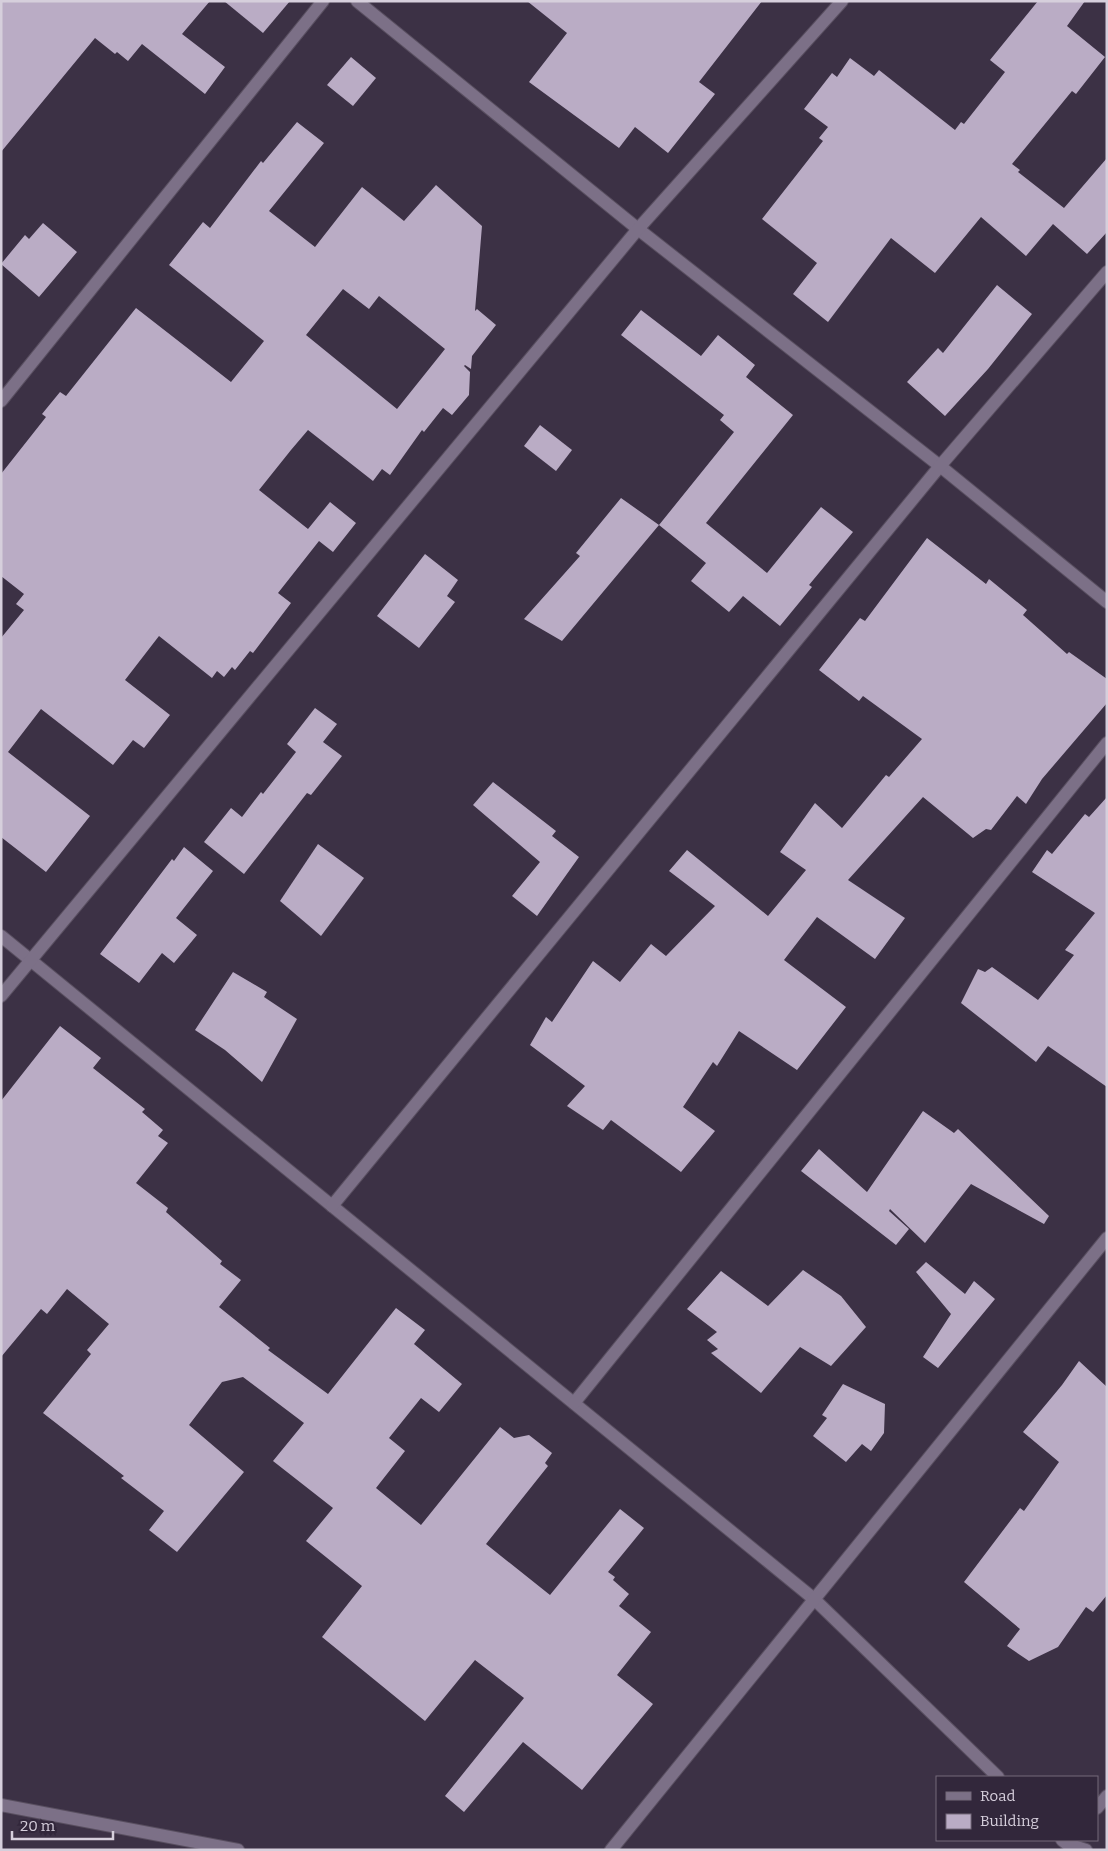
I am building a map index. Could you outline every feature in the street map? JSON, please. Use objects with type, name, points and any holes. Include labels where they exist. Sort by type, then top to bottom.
[{"type":"street","points":[[1,401],[323,1]]},
{"type":"street","points":[[358,1],[638,229],[940,466],[1107,602]]},
{"type":"street","points":[[1,996],[638,229],[842,1]]},
{"type":"street","points":[[332,1206],[940,466],[1107,272]]},
{"type":"street","points":[[574,1403],[1107,743]]},
{"type":"street","points":[[1,936],[814,1599],[997,1776]]},
{"type":"street","points":[[611,1850],[1107,1238]]},
{"type":"street","points":[[1098,1807],[1107,1796]]},
{"type":"street","points":[[1,1805],[238,1850]]},
{"type":"street","points":[[1066,1841],[1086,1850]]},
{"type":"building","points":[[1,1],[210,1],[182,34],[225,67],[205,94],[142,44],[128,61],[117,52],[115,54],[95,38],[1,152]]},
{"type":"building","points":[[224,1],[290,1],[263,33]]},
{"type":"building","points":[[527,1],[762,1],[699,82],[715,94],[668,153],[635,127],[619,148],[529,82],[567,33]]},
{"type":"building","points":[[1038,1],[1085,1],[1067,26],[1105,57],[1076,94],[1072,91],[1012,164],[1020,170],[1018,172],[1064,208],[1107,158],[1107,232],[1087,254],[1053,224],[1026,256],[981,217],[935,273],[891,238],[828,322],[793,294],[817,263],[762,219],[823,141],[819,138],[828,127],[804,109],[832,73],[837,77],[850,58],[874,76],[879,70],[955,130],[961,122],[964,124],[1005,72],[990,60]]},
{"type":"building","points":[[351,57],[376,78],[353,106],[327,85]]},
{"type":"building","points":[[297,122],[324,143],[269,211],[315,247],[362,187],[404,221],[436,185],[482,226],[475,311],[477,309],[496,325],[472,356],[471,369],[464,366],[470,372],[469,395],[452,415],[443,408],[424,432],[422,430],[390,475],[382,469],[373,481],[308,430],[291,450],[259,490],[308,529],[330,502],[356,523],[333,552],[319,541],[278,593],[291,603],[253,653],[250,651],[235,670],[232,667],[224,677],[217,671],[212,678],[159,636],[125,680],[170,715],[144,748],[133,740],[113,765],[41,709],[8,752],[90,816],[46,872],[1,837],[1,638],[24,610],[16,604],[24,594],[1,576],[1,474],[46,417],[42,414],[60,392],[66,396],[136,308],[231,382],[264,341],[169,265],[203,222],[210,228],[261,161],[263,163]],"holes":[[[343,289],[369,309],[379,296],[445,349],[397,409],[306,335]]]},
{"type":"building","points":[[43,223],[77,252],[39,297],[1,264],[25,235],[29,239]]},
{"type":"building","points":[[997,285],[1032,314],[988,369],[945,416],[907,382],[938,348],[943,353]]},
{"type":"building","points":[[641,310],[701,356],[718,335],[755,365],[746,377],[793,415],[706,523],[767,573],[821,507],[853,532],[809,585],[812,587],[780,626],[743,596],[729,612],[691,581],[706,563],[659,525],[734,432],[720,420],[724,415],[621,335]]},
{"type":"building","points":[[540,425],[572,450],[556,471],[524,446]]},
{"type":"building","points":[[621,498],[659,525],[562,641],[524,619],[580,556],[576,553]]},
{"type":"building","points":[[927,538],[986,584],[989,579],[1027,610],[1023,615],[1067,654],[1069,652],[1107,679],[1107,703],[1042,779],[1026,804],[1017,796],[991,830],[986,829],[973,838],[923,797],[848,880],[905,918],[875,959],[817,917],[784,960],[846,1007],[797,1070],[739,1031],[717,1066],[713,1062],[683,1107],[715,1131],[681,1172],[611,1120],[603,1130],[567,1106],[585,1086],[530,1045],[546,1017],[552,1022],[593,961],[620,982],[651,944],[666,956],[715,906],[669,871],[687,850],[768,916],[806,870],[780,852],[815,803],[842,828],[886,775],[889,777],[922,739],[863,696],[859,701],[819,670],[860,618],[865,621]]},
{"type":"building","points":[[425,554],[458,580],[447,596],[455,602],[419,648],[377,616]]},
{"type":"building","points":[[315,708],[337,724],[323,742],[342,756],[311,795],[307,793],[244,874],[204,842],[231,808],[242,817],[261,792],[263,794],[296,752],[287,744]]},
{"type":"building","points":[[493,782],[556,831],[552,836],[579,857],[537,916],[512,896],[540,862],[473,805]]},
{"type":"building","points":[[1107,797],[1107,1087],[1048,1046],[1036,1062],[961,1003],[978,969],[985,972],[992,967],[1038,1000],[1074,955],[1065,950],[1095,913],[1032,872],[1047,850],[1052,854],[1085,814],[1089,817]]},
{"type":"building","points":[[318,844],[364,878],[321,936],[280,901]]},
{"type":"building","points":[[184,847],[213,871],[176,918],[197,935],[174,963],[162,953],[139,983],[100,954],[172,859],[174,861]]},
{"type":"building","points":[[233,972],[267,992],[264,997],[297,1019],[262,1082],[225,1050],[195,1030]]},
{"type":"building","points":[[60,1026],[101,1058],[93,1068],[145,1109],[142,1112],[163,1130],[158,1136],[168,1143],[136,1183],[168,1208],[166,1212],[222,1261],[220,1264],[241,1280],[219,1307],[270,1348],[268,1350],[328,1394],[396,1308],[425,1330],[414,1344],[462,1384],[439,1412],[421,1398],[389,1438],[405,1451],[376,1488],[421,1525],[500,1427],[514,1438],[529,1435],[552,1453],[545,1463],[548,1466],[486,1544],[550,1595],[620,1509],[644,1528],[608,1572],[615,1577],[613,1580],[629,1594],[619,1606],[651,1632],[617,1675],[653,1704],[582,1790],[523,1742],[464,1812],[445,1796],[524,1698],[475,1660],[425,1721],[322,1637],[362,1586],[306,1541],[333,1508],[273,1461],[304,1423],[243,1377],[222,1382],[189,1425],[244,1472],[177,1552],[149,1530],[164,1511],[121,1478],[124,1476],[43,1413],[91,1354],[87,1350],[109,1324],[67,1289],[47,1314],[41,1309],[1,1357],[1,1101]]},
{"type":"building","points":[[923,1111],[954,1133],[958,1129],[1049,1216],[1044,1224],[971,1184],[925,1243],[890,1209],[889,1211],[909,1229],[896,1245],[801,1171],[819,1149],[867,1192]]},
{"type":"building","points":[[926,1262],[965,1294],[974,1281],[995,1299],[938,1368],[923,1357],[951,1314],[916,1272]]},
{"type":"building","points":[[803,1270],[841,1296],[866,1327],[831,1366],[800,1347],[761,1393],[711,1353],[718,1349],[707,1340],[717,1332],[687,1309],[721,1271],[768,1306]]},
{"type":"building","points":[[1079,1361],[1107,1387],[1107,1595],[1093,1612],[1086,1607],[1058,1647],[1029,1661],[1007,1646],[1020,1629],[964,1582],[1020,1508],[1024,1511],[1059,1462],[1023,1432],[1062,1385]]},
{"type":"building","points":[[843,1384],[885,1404],[884,1433],[871,1451],[862,1444],[846,1462],[813,1436],[827,1418],[822,1415]]}]
